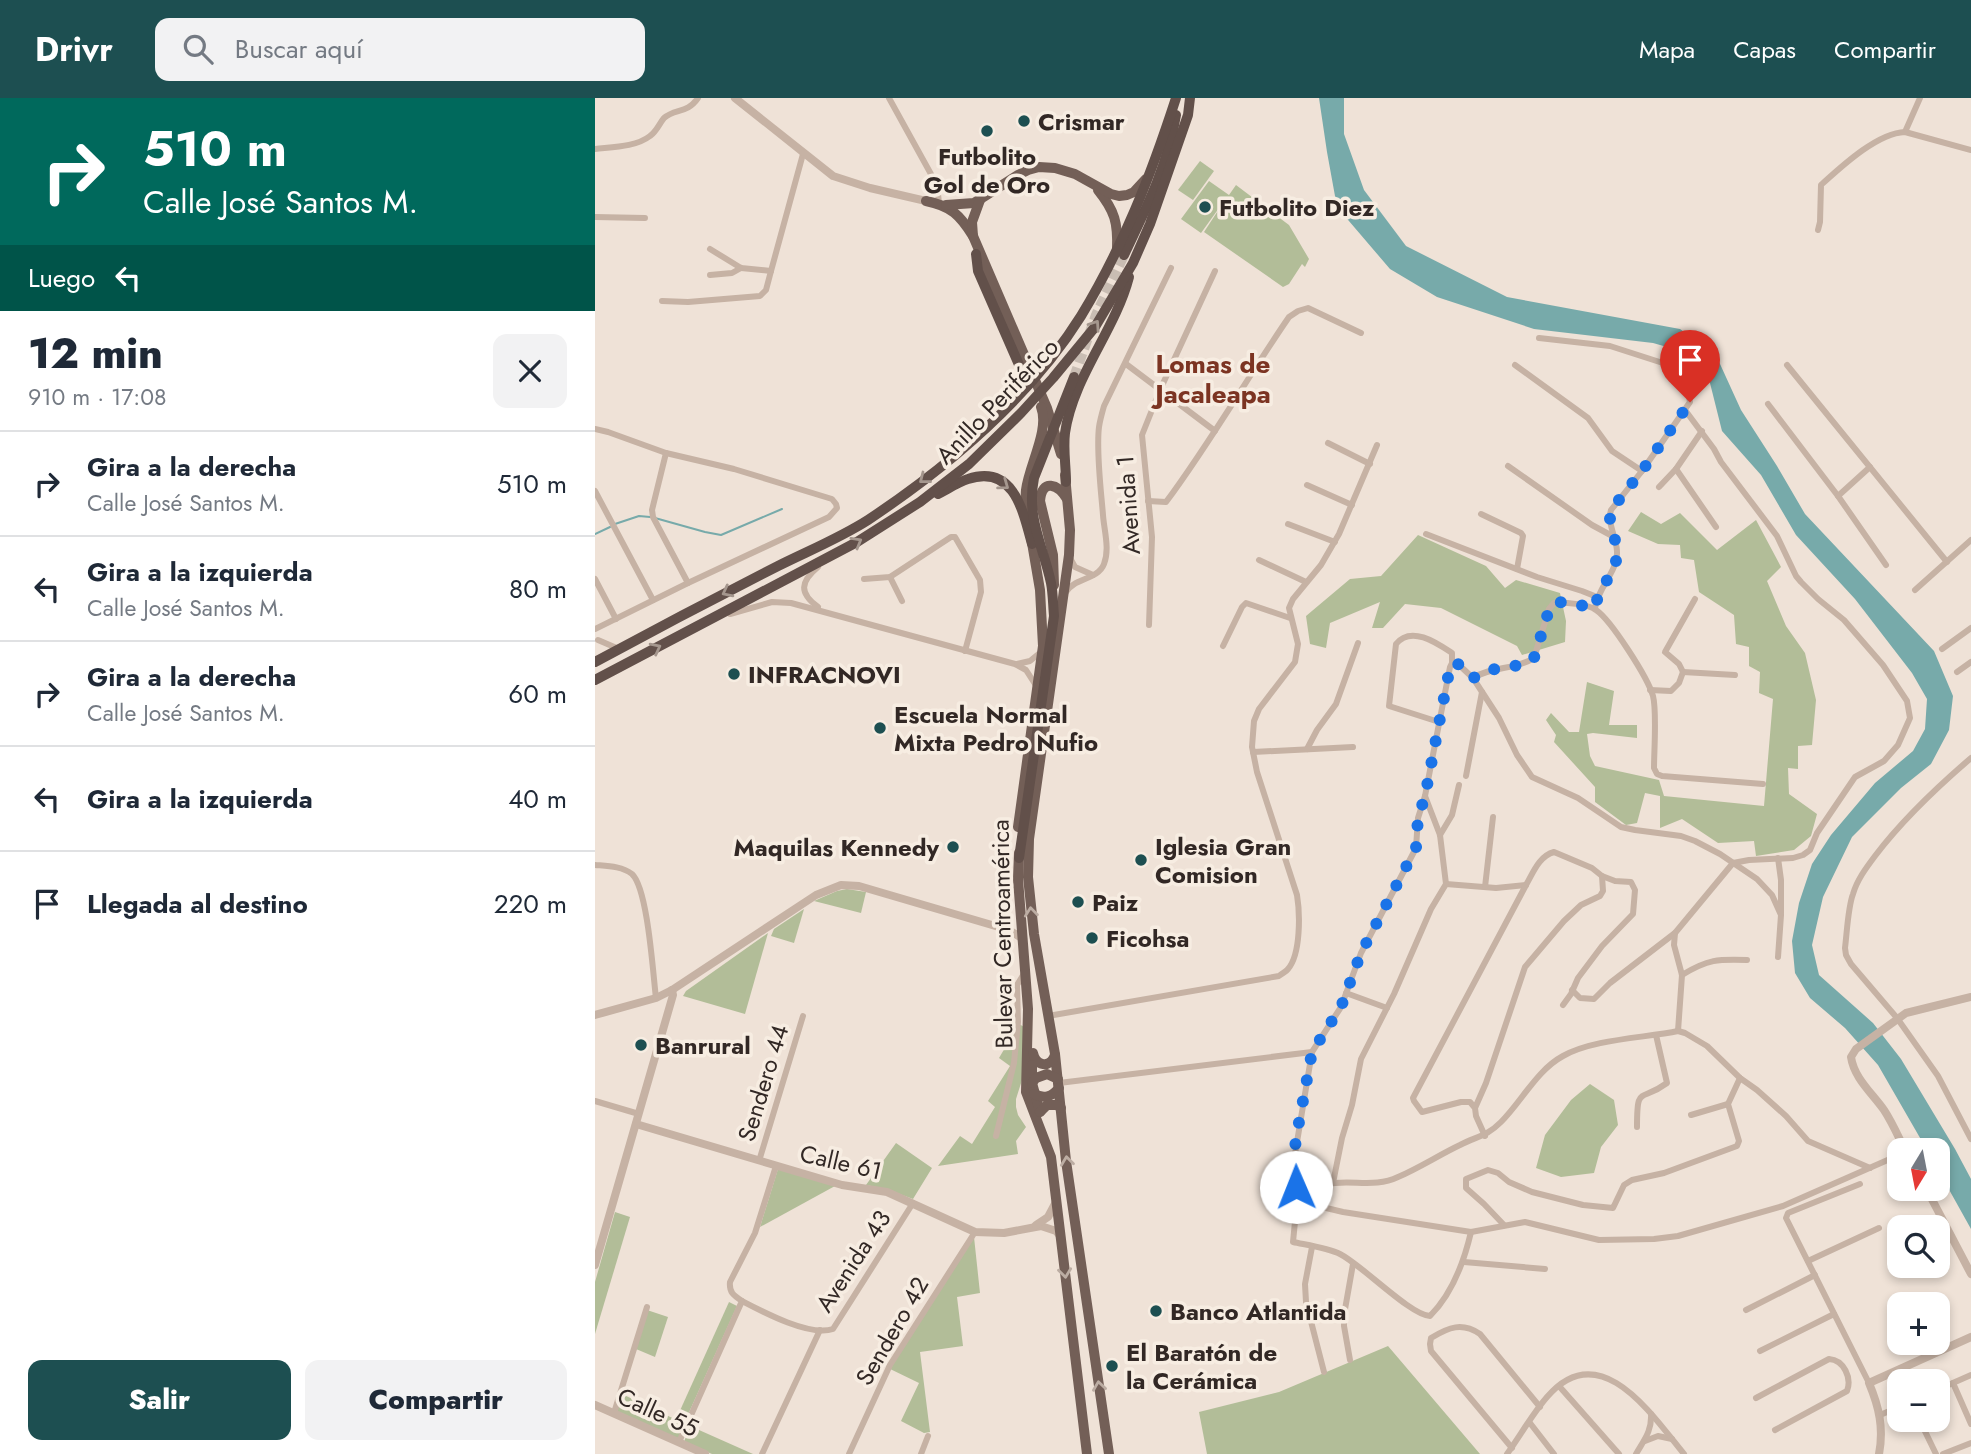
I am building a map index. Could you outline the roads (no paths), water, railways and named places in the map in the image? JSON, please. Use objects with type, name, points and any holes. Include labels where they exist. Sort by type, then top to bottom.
[{"type":"highway","name":"Anillo Periférico","points":[[595,662],[866,521],[918,484],[1002,413],[1044,367],[1125,256],[1178,98]]},
{"type":"highway","points":[[1066,482],[1065,434],[1069,414],[1081,382],[1121,301],[1125,256],[1161,175],[1172,141],[1178,98]]},
{"type":"highway","name":"Anillo Periférico","points":[[595,680],[857,542],[920,502],[969,464],[1021,413],[1095,327],[1125,256],[1167,178],[1191,98]]},
{"type":"highway","points":[[976,254],[978,271],[1020,368],[1017,385],[1002,413]]},
{"type":"highway","points":[[1019,858],[1054,616],[1051,583],[1036,527],[1031,495],[1034,478],[1074,377]]},
{"type":"highway","points":[[920,502],[966,479],[978,476],[1000,480],[1009,485],[1016,495],[1033,544]]},
{"type":"main road","points":[[926,201],[966,205],[980,200],[1014,177],[1039,167],[1075,174],[1111,194],[1127,195],[1134,192],[1151,173]]},
{"type":"main road","points":[[1093,184],[1115,215],[1125,256]]},
{"type":"main road","points":[[974,236],[972,222],[980,200]]},
{"type":"main road","name":"Bulevar Centroamérica","points":[[926,201],[943,209],[959,223],[976,254],[1043,411],[1043,425],[1026,488],[1040,590],[1042,649],[1018,832],[1018,872],[1028,1009],[1026,1092],[1051,1157],[1087,1454]]},
{"type":"main road","name":"Bulevar Centroamérica","points":[[942,204],[955,213],[974,236],[1047,408],[1059,443],[1066,482],[1069,555],[1029,839],[1028,877],[1034,934],[1055,1054],[1066,1161],[1109,1454]]},
{"type":"main road","points":[[1042,649],[1055,580],[1053,555],[1040,501],[1041,493],[1051,485],[1057,487],[1067,499]]},
{"type":"main road","points":[[1022,931],[1031,976],[1033,1088],[1050,1140],[1051,1157]]},
{"type":"main road","points":[[1033,1053],[1034,1060],[1047,1065],[1055,1054]]},
{"type":"main road","points":[[1047,1074],[1059,1083],[1051,1096],[1039,1096],[1033,1088],[1036,1078],[1047,1074]]},
{"type":"main road","points":[[1040,1112],[1047,1105],[1061,1108]]},
{"type":"street","points":[[595,149],[635,144],[648,138],[665,117],[692,106],[698,98]]},
{"type":"street","points":[[735,98],[833,176],[926,201]]},
{"type":"street","points":[[889,98],[937,185],[942,204]]},
{"type":"street","points":[[1905,132],[1920,98]]},
{"type":"street","points":[[1818,230],[1821,185],[1839,168],[1894,132],[1905,132],[1971,150]]},
{"type":"street","points":[[662,301],[688,303],[760,296],[766,289],[803,154]]},
{"type":"street","points":[[595,216],[645,218]]},
{"type":"street","points":[[710,249],[741,268],[771,271]]},
{"type":"street","points":[[710,275],[732,273],[741,268]]},
{"type":"street","points":[[1063,600],[1068,588],[1103,567],[1107,546],[1099,427],[1104,406],[1171,268]]},
{"type":"street","name":"Avenida 1","points":[[1149,625],[1152,537],[1142,435],[1215,271]]},
{"type":"street","points":[[1148,501],[1165,502],[1190,469],[1289,317],[1308,307],[1361,333]]},
{"type":"street","points":[[1539,338],[1610,346],[1669,365],[1689,397],[1690,402],[1685,410],[1611,510],[1609,516],[1616,538],[1616,560],[1597,597],[1595,608]]},
{"type":"street","points":[[1126,364],[1215,430]]},
{"type":"street","points":[[1515,365],[1588,418],[1612,450],[1642,471]]},
{"type":"street","points":[[1787,365],[1947,562]]},
{"type":"street","points":[[1768,404],[1886,565]]},
{"type":"street","points":[[1572,990],[1580,998],[1594,999],[1610,983],[1675,933],[1733,863],[1804,855],[1810,850],[1817,833],[1855,777],[1884,761],[1898,745],[1908,726],[1910,713],[1906,701],[1883,664],[1844,620],[1796,576],[1777,536],[1685,410]]},
{"type":"street","points":[[595,429],[666,453],[734,469],[832,499],[837,504],[835,512],[829,517],[596,629],[597,642],[619,649]]},
{"type":"street","points":[[1660,487],[1702,431]]},
{"type":"street","points":[[1328,443],[1370,464]]},
{"type":"street","points":[[1048,1016],[1279,976],[1290,968],[1301,915],[1257,772],[1253,752],[1254,721],[1259,709],[1295,662],[1298,644],[1289,608],[1293,599],[1321,565],[1335,542],[1377,445]]},
{"type":"street","points":[[666,453],[652,510],[653,517],[688,583]]},
{"type":"street","points":[[1508,466],[1592,525],[1616,538]]},
{"type":"street","points":[[1838,496],[1870,467]]},
{"type":"street","points":[[1676,469],[1716,527]]},
{"type":"street","points":[[1307,485],[1352,505]]},
{"type":"street","points":[[595,491],[653,600]]},
{"type":"street","points":[[1481,514],[1524,536],[1517,569]]},
{"type":"street","points":[[1288,524],[1335,542]]},
{"type":"street","points":[[1426,534],[1597,597]]},
{"type":"street","points":[[864,579],[890,577],[955,537],[980,580],[981,592],[965,651]]},
{"type":"street","points":[[1915,590],[1971,541]]},
{"type":"street","points":[[823,611],[805,596],[804,583],[809,575],[834,554]]},
{"type":"street","points":[[1069,555],[1075,567],[1093,575]]},
{"type":"street","points":[[1259,560],[1306,582]]},
{"type":"street","points":[[890,577],[902,601]]},
{"type":"street","points":[[595,579],[616,619]]},
{"type":"street","points":[[1650,690],[1671,691],[1679,683],[1683,672],[1679,664],[1665,652],[1695,599]]},
{"type":"street","points":[[711,620],[772,602],[791,603],[1021,666],[1031,675],[1036,687]]},
{"type":"street","points":[[1223,646],[1246,603],[1290,618]]},
{"type":"street","points":[[1473,678],[1490,670],[1526,664],[1534,658],[1549,610],[1554,603],[1595,608],[1610,622],[1653,697],[1654,768],[1657,774],[1763,784]]},
{"type":"street","points":[[1942,649],[1971,628]]},
{"type":"street","points":[[1439,722],[1389,706],[1396,644],[1401,638],[1413,636],[1434,641],[1451,653],[1453,663],[1418,818],[1416,848],[1361,953],[1341,1007],[1312,1052],[1294,1154],[1297,1201],[1293,1242],[1340,1254],[1424,1316],[1430,1316],[1464,1262],[1471,1232]]},
{"type":"street","points":[[1307,749],[1336,704],[1358,643]]},
{"type":"street","points":[[1015,664],[1030,662],[1042,649]]},
{"type":"street","points":[[1957,672],[1971,662]]},
{"type":"street","points":[[1453,663],[1457,663],[1473,678],[1532,777],[1578,798],[1621,827],[1681,836],[1707,847],[1757,879],[1772,895],[1781,915]]},
{"type":"street","points":[[1683,672],[1735,675]]},
{"type":"street","points":[[1466,776],[1482,692]]},
{"type":"street","points":[[1253,752],[1353,747]]},
{"type":"street","points":[[1971,758],[1914,809],[1866,867],[1851,896],[1845,948],[1846,955],[1866,983],[1938,1076],[1971,1139]]},
{"type":"street","points":[[1440,835],[1452,815],[1459,785]]},
{"type":"street","points":[[1333,1183],[1361,1059],[1431,909],[1446,884],[1440,835],[1425,796]]},
{"type":"street","points":[[1485,887],[1493,817]]},
{"type":"street","points":[[1475,1108],[1470,1102],[1461,1102],[1422,1112],[1413,1098],[1540,860],[1555,852],[1592,868],[1602,876],[1631,882],[1635,890],[1633,914],[1602,946],[1578,978],[1563,1005]]},
{"type":"street","points":[[1777,957],[1781,915],[1778,858]]},
{"type":"street","points":[[595,865],[624,870],[637,881],[647,920],[656,998]]},
{"type":"street","points":[[1485,1136],[1475,1108],[1525,967],[1564,921],[1581,905],[1600,896],[1603,891],[1602,876]]},
{"type":"street","points":[[595,1015],[656,998],[672,990],[816,895],[841,884],[859,886],[1009,930],[1022,931]]},
{"type":"street","points":[[1446,884],[1485,887],[1526,885]]},
{"type":"street","points":[[1009,930],[1022,931]]},
{"type":"street","points":[[1675,933],[1674,945],[1682,975],[1678,1031]]},
{"type":"street","points":[[1682,975],[1710,961],[1747,960]]},
{"type":"street","points":[[996,1136],[1014,1063],[1019,1022],[1017,985],[1026,970]]},
{"type":"street","points":[[595,1265],[673,995],[672,990]]},
{"type":"street","points":[[1346,992],[1387,1008]]},
{"type":"street","points":[[1899,1138],[1884,1110],[1852,1066],[1851,1057],[1856,1049],[1906,1013],[1971,997]]},
{"type":"street","name":"Sendero 44","points":[[759,1161],[803,1016]]},
{"type":"street","points":[[1297,1201],[1318,1188],[1333,1183],[1385,1182],[1465,1142],[1485,1136],[1564,1055],[1596,1045],[1678,1031],[1707,1046],[1786,1116],[1808,1142],[1870,1168]]},
{"type":"street","points":[[1637,1127],[1637,1104],[1642,1095],[1667,1083],[1657,1035]]},
{"type":"street","points":[[1059,1083],[1312,1052]]},
{"type":"street","points":[[1504,1225],[1466,1188],[1466,1179],[1488,1170],[1532,1192],[1583,1205],[1613,1208],[1624,1185],[1632,1180],[1664,1173],[1737,1146],[1739,1141],[1728,1104],[1740,1078]]},
{"type":"street","points":[[595,1101],[639,1114]]},
{"type":"street","points":[[1691,1115],[1728,1104]]},
{"type":"street","name":"Calle 61","points":[[636,1124],[842,1185],[887,1192],[975,1232],[1004,1233],[1033,1227],[1049,1228],[1061,1237]]},
{"type":"street","points":[[1297,1201],[1343,1212],[1471,1232],[1525,1223],[1599,1240],[1654,1239],[1678,1237],[1783,1206],[1887,1160]]},
{"type":"street","points":[[762,1454],[820,1330],[785,1322],[742,1301],[733,1295],[730,1289],[730,1282],[755,1233],[776,1166]]},
{"type":"street","points":[[1860,1184],[1788,1213],[1786,1218],[1869,1383],[1880,1415],[1882,1438],[1879,1454]]},
{"type":"street","points":[[1933,1201],[1971,1274]]},
{"type":"street","points":[[1033,1227],[1048,1217],[1056,1202]]},
{"type":"street","name":"Avenida 43","points":[[820,1330],[833,1329],[913,1203]]},
{"type":"street","points":[[1808,1261],[1879,1228]]},
{"type":"street","name":"Sendero 42","points":[[849,1454],[890,1365],[975,1232]]},
{"type":"street","points":[[1312,1247],[1305,1284],[1306,1302],[1324,1373]]},
{"type":"street","points":[[1464,1262],[1545,1269]]},
{"type":"street","points":[[1350,1360],[1344,1315],[1353,1264]]},
{"type":"street","points":[[1746,1310],[1815,1275]]},
{"type":"street","points":[[679,1442],[742,1301]]},
{"type":"street","points":[[614,1413],[647,1307]]},
{"type":"street","points":[[1760,1351],[1834,1314]]},
{"type":"street","points":[[1540,1407],[1480,1334],[1462,1326],[1451,1328],[1431,1338],[1431,1351],[1510,1451],[1540,1407],[1559,1385],[1575,1376],[1596,1375],[1608,1377],[1622,1385],[1651,1413],[1684,1454]]},
{"type":"street","points":[[1869,1383],[1971,1337]]},
{"type":"street","points":[[1756,1398],[1829,1359],[1836,1360],[1846,1372],[1849,1386],[1845,1393],[1775,1430]]},
{"type":"street","points":[[1846,1372],[1860,1365]]},
{"type":"street","points":[[1971,1375],[1952,1383],[1971,1424]]},
{"type":"street","points":[[1559,1385],[1619,1454]]},
{"type":"street","name":"Calle 55","points":[[595,1405],[705,1454]]},
{"type":"street","points":[[1880,1415],[1887,1412]]},
{"type":"street","points":[[1636,1454],[1645,1441],[1651,1413]]},
{"type":"street","points":[[1530,1423],[1554,1454]]},
{"type":"street","points":[[1925,1432],[1936,1454]]},
{"type":"street","points":[[921,1454],[928,1436]]},
{"type":"street","points":[[1645,1441],[1658,1436],[1672,1439]]},
{"type":"street","points":[[1943,1454],[1971,1443]]},
{"type":"water","points":[[1319,98],[1344,98],[1344,134],[1364,190],[1406,246],[1507,297],[1680,329],[1715,353],[1741,410],[1805,514],[1934,651],[1953,696],[1949,730],[1931,764],[1901,788],[1852,837],[1823,897],[1812,945],[1819,975],[1873,1023],[1901,1059],[1948,1138],[1920,1138],[1878,1065],[1845,1028],[1810,998],[1795,973],[1792,941],[1799,903],[1812,864],[1831,835],[1875,783],[1913,751],[1925,729],[1927,699],[1912,673],[1855,599],[1796,535],[1761,475],[1722,431],[1709,379],[1688,353],[1653,343],[1534,329],[1437,297],[1390,269],[1337,207]]},
{"type":"water","points":[[1950,1141],[1971,1179],[1971,1229],[1950,1191]]},
{"type":"waterway","points":[[655,518],[721,535],[782,509]]},
{"type":"waterway","points":[[615,524],[639,516],[650,517]]},
{"type":"waterway","points":[[595,534],[610,527]]},
{"type":"tunnel","points":[[1074,377],[1096,315],[1124,255]]},
{"type":"place","name":"Crismar","points":[[1024,121]]},
{"type":"place","name":"Futbolito Gol de Oro","points":[[987,131]]},
{"type":"place","name":"Futbolito Diez","points":[[1205,207]]},
{"type":"place","name":"INFRACNOVI","points":[[734,674]]},
{"type":"place","name":"Escuela Normal Mixta Pedro Nufio","points":[[880,728]]},
{"type":"place","name":"Maquilas Kennedy","points":[[953,847]]},
{"type":"place","name":"Iglesia Gran Comision","points":[[1141,860]]},
{"type":"place","name":"Paiz","points":[[1078,902]]},
{"type":"place","name":"Ficohsa","points":[[1092,938]]},
{"type":"place","name":"Banrural","points":[[641,1045]]},
{"type":"place","name":"Banco Atlantida","points":[[1156,1311]]},
{"type":"place","name":"El Baratón de la Cerámica","points":[[1112,1366]]},
{"type":"district","name":"Lomas de Jacaleapa","points":[[1213,379]]}]
